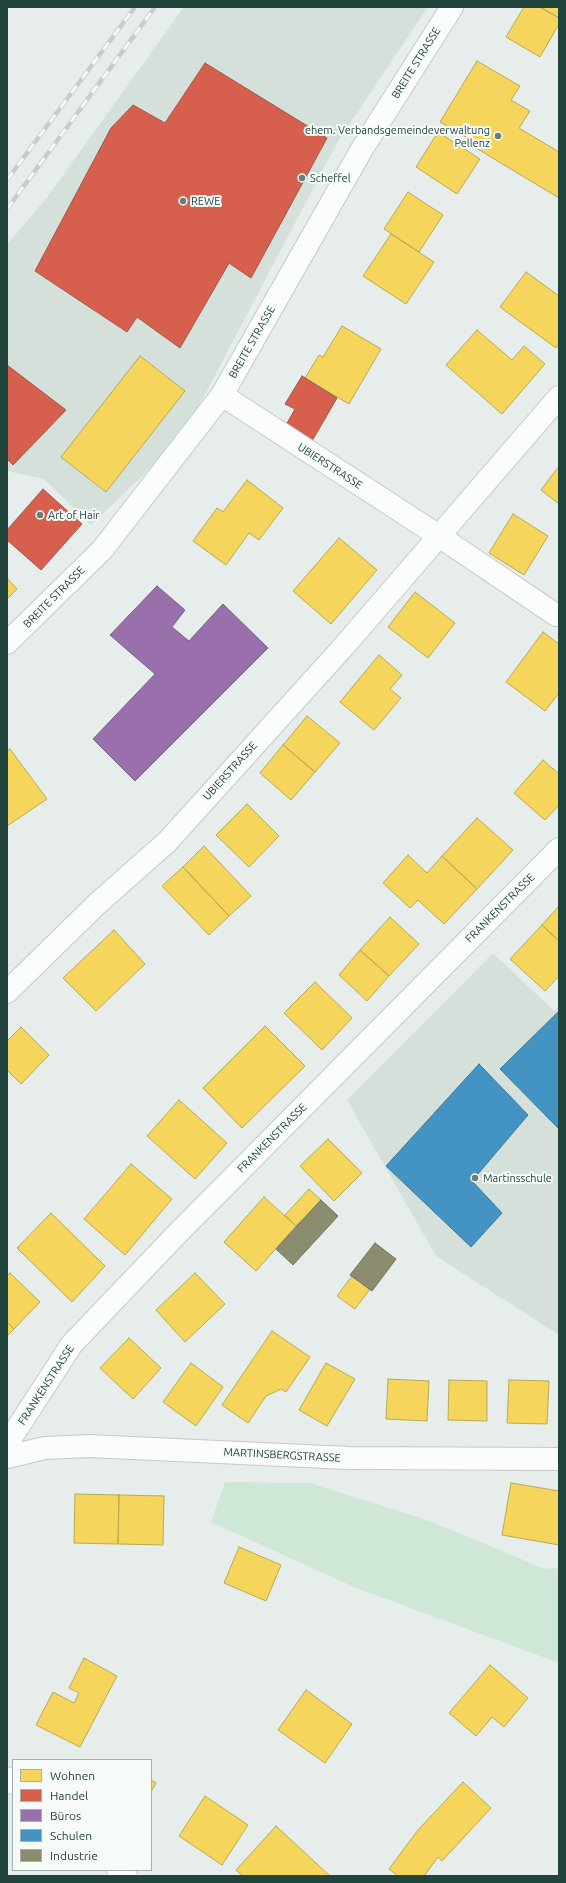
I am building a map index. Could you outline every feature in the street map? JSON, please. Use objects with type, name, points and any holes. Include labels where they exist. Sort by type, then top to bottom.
[{"type":"street","name":"BREITE STRASSE","points":[[7,643],[102,550],[222,395],[362,149],[452,7]]},
{"type":"street","name":"UBIERSTRASSE","points":[[222,395],[439,536],[556,615]]},
{"type":"street","name":"UBIERSTRASSE","points":[[7,992],[97,904],[167,842],[345,644],[559,397]]},
{"type":"street","name":"FRANKENSTRASSE","points":[[7,1444],[72,1344],[177,1234],[559,849]]},
{"type":"street","name":"MARTINSBERGSTRASSE","points":[[7,1457],[45,1448],[89,1446],[348,1458],[559,1459]]},
{"type":"shaded area","points":[[184,7],[428,7],[337,143],[200,404],[161,458],[91,525],[44,479],[7,471],[7,245],[48,196]]},
{"type":"shaded area","name":"Martinsschule","points":[[493,953],[554,1011],[559,1006],[559,1335],[436,1256],[347,1100]]},
{"type":"green space","points":[[225,1482],[310,1483],[430,1521],[545,1569],[559,1568],[559,1663],[354,1587],[211,1522]]},
{"type":"building: Wohnen","points":[[524,7],[540,7],[559,18],[559,24],[540,57],[506,37]]},
{"type":"building: Wohnen","points":[[540,7],[559,7],[559,18]]},
{"type":"building: Wohnen","name":"ehem. Verbandsgemeindeverwaltung Pellenz","points":[[477,61],[520,86],[511,100],[530,111],[519,128],[559,152],[559,198],[476,148],[478,144],[440,122]]},
{"type":"building: Wohnen","points":[[438,132],[480,159],[457,194],[416,167]]},
{"type":"building: Wohnen","points":[[408,192],[443,215],[419,252],[384,229]]},
{"type":"building: Wohnen","points":[[391,234],[434,262],[406,304],[363,276]]},
{"type":"building: Wohnen","points":[[526,272],[559,296],[559,343],[556,348],[500,307]]},
{"type":"building: Wohnen","points":[[342,326],[381,349],[349,404],[305,378],[319,355],[323,357]]},
{"type":"building: Wohnen","points":[[477,330],[512,360],[524,346],[545,364],[502,414],[446,365]]},
{"type":"building: Wohnen","points":[[140,356],[185,391],[106,492],[61,457]]},
{"type":"building: Wohnen","points":[[559,466],[559,504],[541,490]]},
{"type":"building: Wohnen","points":[[247,480],[283,508],[259,540],[249,533],[226,565],[193,541],[217,508],[223,512]]},
{"type":"building: Wohnen","points":[[513,514],[548,536],[524,575],[489,553]]},
{"type":"building: Wohnen","points":[[339,538],[377,570],[331,624],[293,591]]},
{"type":"building: Wohnen","points":[[7,578],[17,589],[7,599]]},
{"type":"building: Wohnen","points":[[415,592],[455,623],[428,658],[388,627]]},
{"type":"building: Wohnen","points":[[543,632],[559,644],[559,693],[545,711],[506,682]]},
{"type":"building: Wohnen","points":[[379,655],[402,675],[390,689],[401,698],[374,730],[340,702]]},
{"type":"building: Wohnen","points":[[307,716],[340,743],[315,772],[283,745]]},
{"type":"building: Wohnen","points":[[283,745],[315,772],[291,800],[260,773]]},
{"type":"building: Wohnen","points":[[10,749],[47,799],[7,826],[7,751]]},
{"type":"building: Wohnen","points":[[543,760],[559,774],[559,805],[545,820],[514,793]]},
{"type":"building: Wohnen","points":[[247,804],[279,836],[249,867],[216,835]]},
{"type":"building: Wohnen","points":[[477,818],[513,850],[477,889],[442,856]]},
{"type":"building: Wohnen","points":[[204,846],[251,896],[229,916],[183,867]]},
{"type":"building: Wohnen","points":[[408,855],[427,873],[442,856],[477,889],[444,924],[418,900],[410,908],[383,883]]},
{"type":"building: Wohnen","points":[[183,867],[229,916],[209,935],[162,886]]},
{"type":"building: Wohnen","points":[[559,906],[559,941],[542,925]]},
{"type":"building: Wohnen","points":[[390,917],[419,944],[389,976],[360,950]]},
{"type":"building: Wohnen","points":[[542,925],[559,941],[559,976],[545,991],[510,959]]},
{"type":"building: Wohnen","points":[[114,930],[145,964],[96,1011],[63,978]]},
{"type":"building: Wohnen","points":[[360,950],[389,976],[367,1001],[339,975]]},
{"type":"building: Wohnen","points":[[315,982],[352,1018],[322,1050],[284,1013]]},
{"type":"building: Wohnen","points":[[265,1026],[305,1066],[242,1128],[203,1088]]},
{"type":"building: Wohnen","points":[[21,1027],[49,1055],[21,1084],[7,1070],[7,1041]]},
{"type":"building: Wohnen","points":[[179,1100],[227,1143],[195,1179],[147,1136]]},
{"type":"building: Wohnen","points":[[328,1139],[362,1173],[334,1201],[300,1166]]},
{"type":"building: Wohnen","points":[[131,1164],[172,1199],[125,1255],[84,1219]]},
{"type":"building: Wohnen","points":[[309,1189],[321,1200],[296,1226],[285,1215]]},
{"type":"building: Wohnen","points":[[264,1197],[296,1226],[256,1271],[224,1242]]},
{"type":"building: Wohnen","points":[[51,1213],[105,1266],[72,1302],[17,1248]]},
{"type":"building: Wohnen","points":[[10,1273],[40,1302],[14,1329],[7,1322],[7,1276]]},
{"type":"building: Wohnen","points":[[195,1273],[225,1304],[185,1342],[156,1310]]},
{"type":"building: Wohnen","points":[[352,1276],[370,1289],[355,1309],[337,1296]]},
{"type":"building: Wohnen","points":[[7,1322],[14,1329],[7,1336]]},
{"type":"building: Wohnen","points":[[272,1331],[310,1357],[286,1392],[281,1389],[266,1396],[248,1423],[222,1405]]},
{"type":"building: Wohnen","points":[[129,1338],[161,1368],[133,1399],[100,1368]]},
{"type":"building: Wohnen","points":[[191,1363],[223,1387],[196,1426],[163,1402]]},
{"type":"building: Wohnen","points":[[326,1363],[355,1379],[327,1426],[299,1410]]},
{"type":"building: Wohnen","points":[[388,1379],[429,1381],[427,1421],[386,1419]]},
{"type":"building: Wohnen","points":[[449,1380],[487,1381],[487,1421],[448,1420]]},
{"type":"building: Wohnen","points":[[509,1380],[549,1381],[547,1424],[507,1423]]},
{"type":"building: Wohnen","points":[[511,1483],[559,1491],[559,1545],[502,1535]]},
{"type":"building: Wohnen","points":[[75,1494],[119,1495],[118,1544],[74,1543]]},
{"type":"building: Wohnen","points":[[119,1495],[164,1496],[163,1545],[118,1544]]},
{"type":"building: Wohnen","points":[[239,1547],[281,1565],[266,1601],[224,1583]]},
{"type":"building: Wohnen","points":[[84,1658],[117,1676],[80,1747],[36,1725],[53,1692],[74,1703],[79,1693],[69,1688]]},
{"type":"building: Wohnen","points":[[490,1665],[528,1698],[504,1727],[492,1717],[476,1736],[449,1713]]},
{"type":"building: Wohnen","points":[[306,1690],[352,1724],[325,1763],[278,1730]]},
{"type":"building: Wohnen","points":[[152,1781],[156,1783],[152,1790]]},
{"type":"building: Wohnen","points":[[463,1782],[491,1808],[442,1861],[438,1857],[424,1876],[398,1876],[389,1869],[418,1830]]},
{"type":"building: Wohnen","points":[[205,1796],[248,1825],[222,1865],[179,1836]]},
{"type":"building: Wohnen","points":[[276,1826],[330,1876],[243,1876],[236,1870]]},
{"type":"building: Handel","name":"REWE","points":[[205,63],[327,138],[251,278],[229,263],[180,348],[137,317],[127,332],[35,271],[111,128],[133,105],[165,123]]},
{"type":"building: Handel","points":[[7,365],[66,410],[13,465],[7,459]]},
{"type":"building: Handel","points":[[302,376],[337,398],[312,441],[286,425],[295,409],[285,404]]},
{"type":"building: Handel","points":[[43,489],[82,524],[41,570],[7,540],[7,530]]},
{"type":"building: Büros","points":[[157,586],[185,610],[172,627],[189,641],[223,604],[268,648],[135,781],[93,739],[155,674],[110,635]]},
{"type":"building: Schulen","points":[[559,1011],[559,1129],[500,1069]]},
{"type":"building: Schulen","points":[[479,1064],[528,1115],[472,1181],[502,1213],[471,1247],[386,1166]]},
{"type":"building: Industrie","points":[[321,1200],[338,1216],[293,1265],[276,1249]]},
{"type":"building: Industrie","points":[[375,1243],[396,1259],[372,1291],[350,1275]]},
{"type":"railway","points":[[7,180],[135,7]]},
{"type":"railway","points":[[7,209],[155,7]]},
{"type":"place","name":"ehem. Verbandsgemeindeverwaltung Pellenz","points":[[498,136]]},
{"type":"place","name":"Scheffel","points":[[302,178]]},
{"type":"place","name":"REWE","points":[[183,201]]},
{"type":"place","name":"Art of Hair","points":[[40,515]]},
{"type":"place","name":"Martinsschule","points":[[475,1178]]}]
